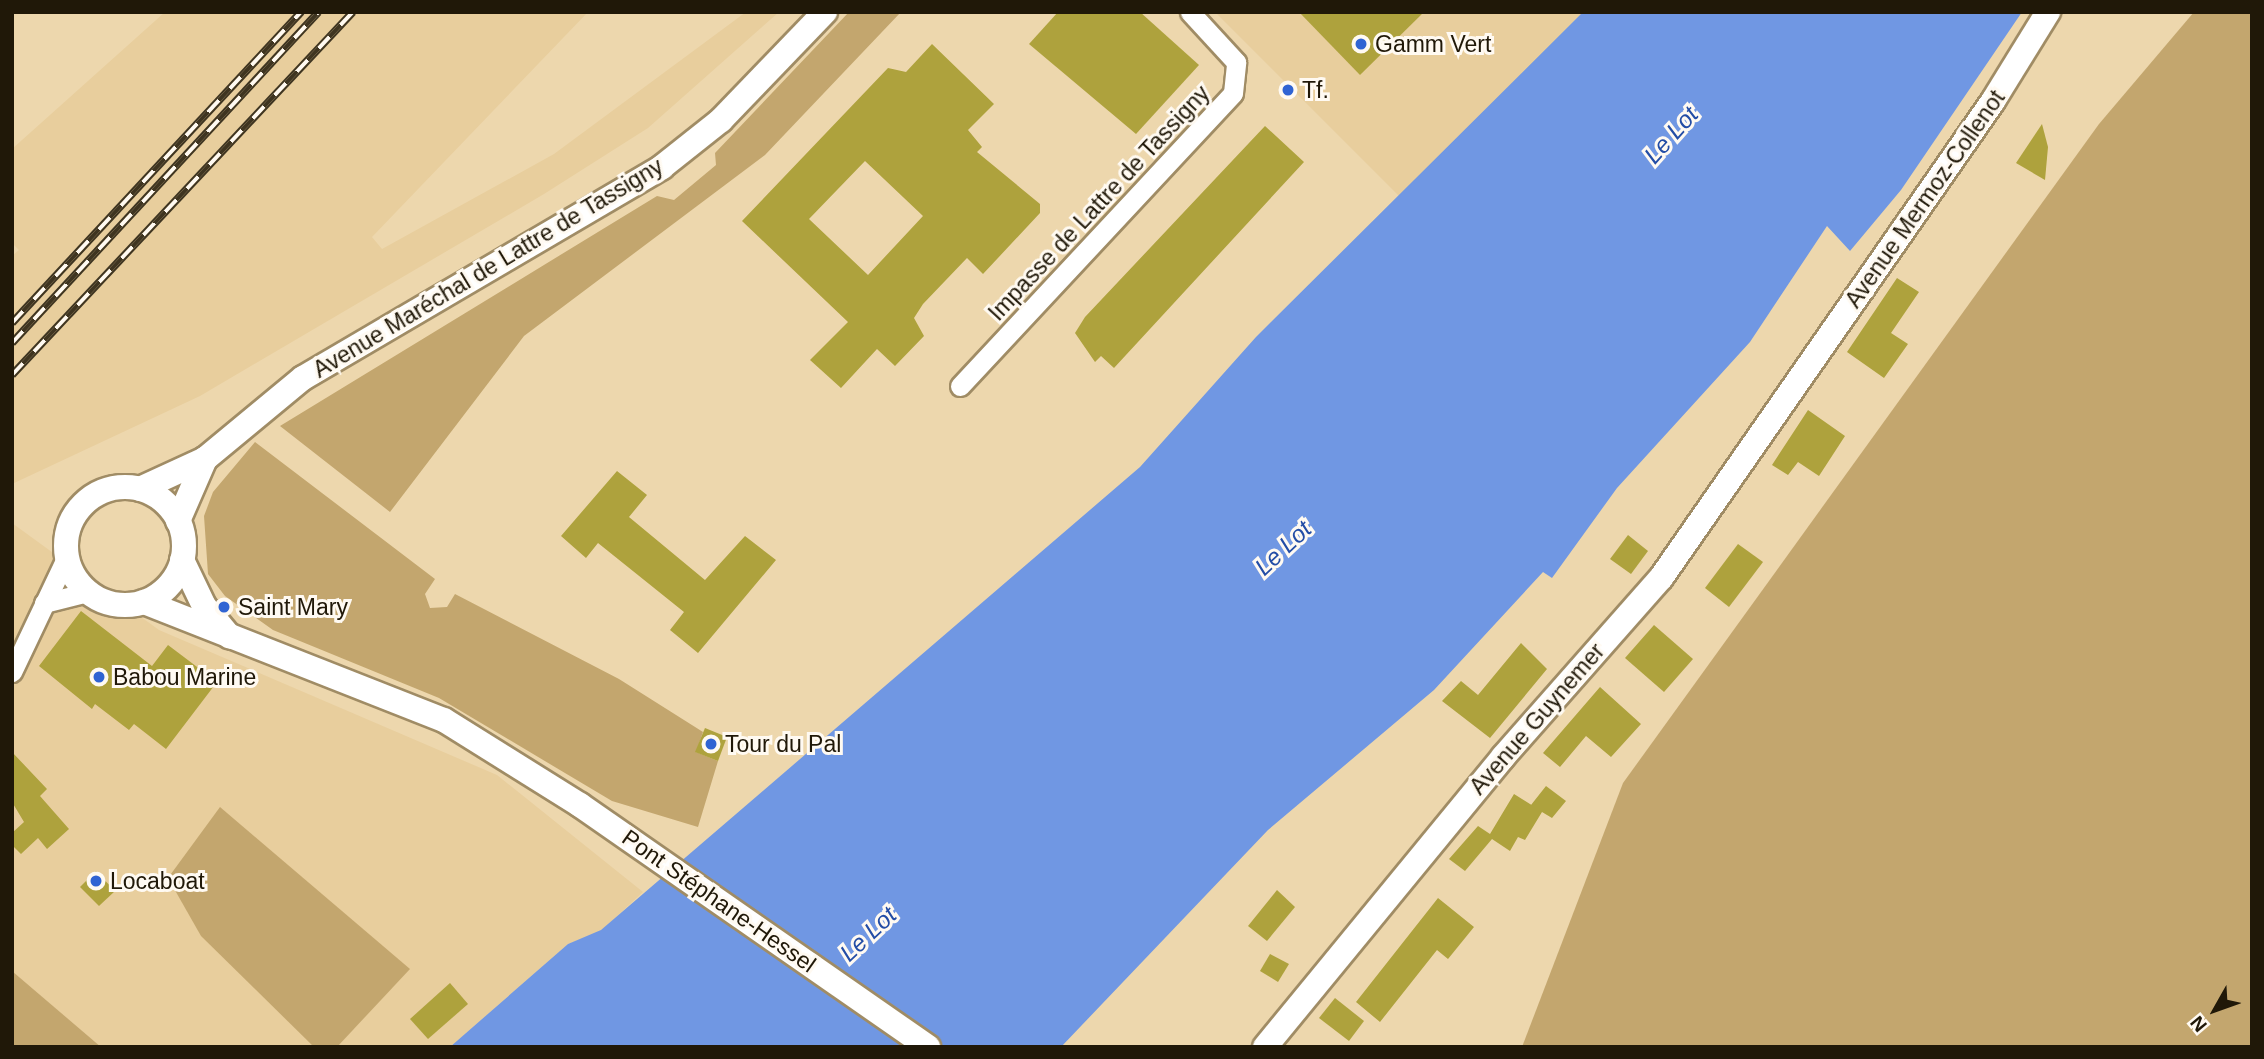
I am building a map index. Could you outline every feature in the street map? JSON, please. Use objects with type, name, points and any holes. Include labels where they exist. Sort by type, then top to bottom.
[{"type":"street","name":"Avenue Maréchal de Lattre de Tassigny","points":[[139,489],[205,459],[315,370],[662,167],[721,121],[825,12]]},
{"type":"street","name":"Impasse de Lattre de Tassigny","points":[[960,386],[1233,93],[1236,62],[1190,12]]},
{"type":"street","name":"Avenue Mermoz-Collenot","points":[[1798,383],[2048,12]]},
{"type":"street","name":"Avenue Guynemer","points":[[1265,1047],[1503,757],[1661,578],[1798,383]]},
{"type":"street","name":"Avenue Maréchal de Lattre de Tassigny","points":[[178,521],[205,459]]},
{"type":"street","points":[[12,672],[17,642],[44,603],[67,556],[70,524],[79,508],[110,488],[139,489],[178,521],[182,560],[204,606],[230,637]]},
{"type":"street","points":[[67,556],[88,592]]},
{"type":"street","points":[[44,603],[88,592],[125,605],[144,602],[173,580],[182,560]]},
{"type":"street","name":"Pont Stéphane-Hessel","points":[[144,602],[444,720],[613,828],[928,1047]]},
{"type":"shaded area","points":[[165,12],[588,12],[372,237],[382,249],[554,154],[746,12],[779,12],[648,128],[544,194],[200,396],[12,484],[12,256],[19,250],[12,243],[12,149]]},
{"type":"shaded area","points":[[849,12],[901,12],[765,155],[524,336],[390,512],[280,426],[657,196],[674,200],[716,165],[715,153]]},
{"type":"shaded area","points":[[1215,12],[1583,12],[1400,197]]},
{"type":"shaded area","points":[[2194,12],[2252,12],[2252,1047],[1522,1047],[1623,783],[2099,124]]},
{"type":"shaded area","points":[[255,442],[435,579],[425,594],[430,608],[447,607],[455,594],[619,679],[703,732],[696,752],[718,761],[698,827],[612,801],[439,698],[273,630],[225,596],[208,574],[204,516],[213,492]]},
{"type":"shaded area","points":[[12,523],[159,630],[497,775],[643,892],[601,931],[568,944],[450,1047],[101,1047],[12,971]]},
{"type":"shaded area","points":[[220,807],[410,969],[337,1047],[314,1047],[201,936],[168,878]]},
{"type":"shaded area","points":[[12,971],[101,1047],[12,1047]]},
{"type":"water","name":"Le Lot","points":[[1583,12],[2022,12],[1901,190],[1850,251],[1827,226],[1750,342],[1617,488],[1552,578],[1543,572],[1434,690],[1268,830],[1061,1047],[450,1047],[568,944],[601,930],[1140,467],[1256,337]]},
{"type":"building","points":[[1058,12],[1140,12],[1199,65],[1136,134],[1029,44]]},
{"type":"building","name":"Gamm Vert","points":[[1299,12],[1424,12],[1360,75]]},
{"type":"building","points":[[932,44],[994,104],[968,130],[982,147],[977,152],[1040,204],[1040,213],[983,274],[967,258],[923,304],[914,318],[924,336],[895,366],[877,349],[841,388],[810,360],[848,322],[742,221],[888,68],[906,72]],"holes":[[[865,161],[923,216],[868,275],[809,219]]]},
{"type":"building","points":[[2042,124],[2048,147],[2045,180],[2016,163]]},
{"type":"building","points":[[1265,126],[1304,162],[1114,368],[1101,356],[1095,362],[1075,333],[1085,317]]},
{"type":"building","points":[[1897,278],[1919,292],[1891,333],[1908,344],[1884,378],[1847,352]]},
{"type":"building","points":[[1808,410],[1845,436],[1819,476],[1798,462],[1788,475],[1772,465]]},
{"type":"building","points":[[617,471],[647,495],[629,517],[705,580],[745,536],[776,560],[698,653],[670,630],[684,612],[598,543],[586,558],[561,536]]},
{"type":"building","points":[[1628,535],[1648,551],[1631,574],[1610,559]]},
{"type":"building","points":[[1738,544],[1763,562],[1729,607],[1705,588]]},
{"type":"building","points":[[81,611],[152,666],[168,645],[217,682],[166,749],[134,724],[129,730],[95,704],[92,709],[39,666]]},
{"type":"building","points":[[1654,625],[1693,659],[1664,692],[1625,658]]},
{"type":"building","points":[[1521,643],[1547,669],[1490,738],[1442,701],[1461,681],[1478,695]]},
{"type":"building","points":[[1600,687],[1641,724],[1611,757],[1586,736],[1560,767],[1543,753]]},
{"type":"building","name":"Tour du Pal","points":[[705,728],[727,737],[718,761],[695,752]]},
{"type":"building","points":[[12,752],[47,789],[40,796],[69,829],[47,849],[38,838],[21,854],[12,845],[12,833],[24,822],[12,802]]},
{"type":"building","points":[[1546,786],[1566,801],[1552,818],[1542,812],[1525,840],[1518,837],[1510,851],[1492,839],[1465,871],[1449,859],[1478,826],[1490,834],[1514,794],[1531,805]]},
{"type":"building","name":"Locaboat","points":[[96,871],[115,891],[99,906],[80,887]]},
{"type":"building","points":[[1277,890],[1295,907],[1267,941],[1248,926]]},
{"type":"building","points":[[1438,898],[1474,927],[1448,959],[1437,950],[1380,1022],[1356,1002]]},
{"type":"building","points":[[1270,954],[1289,964],[1278,982],[1260,971]]},
{"type":"building","points":[[450,983],[468,1004],[428,1039],[410,1019]]},
{"type":"building","points":[[1335,998],[1364,1021],[1349,1041],[1319,1018]]},
{"type":"railway","points":[[12,323],[301,12]]},
{"type":"railway","points":[[12,343],[319,12]]},
{"type":"railway","points":[[12,375],[353,12]]},
{"type":"place","name":"Gamm Vert","points":[[1361,44]]},
{"type":"place","name":"Tf.","points":[[1288,90]]},
{"type":"place","name":"Saint Mary","points":[[224,607]]},
{"type":"place","name":"Babou Marine","points":[[99,677]]},
{"type":"place","name":"Tour du Pal","points":[[711,744]]},
{"type":"place","name":"Locaboat","points":[[96,881]]}]
